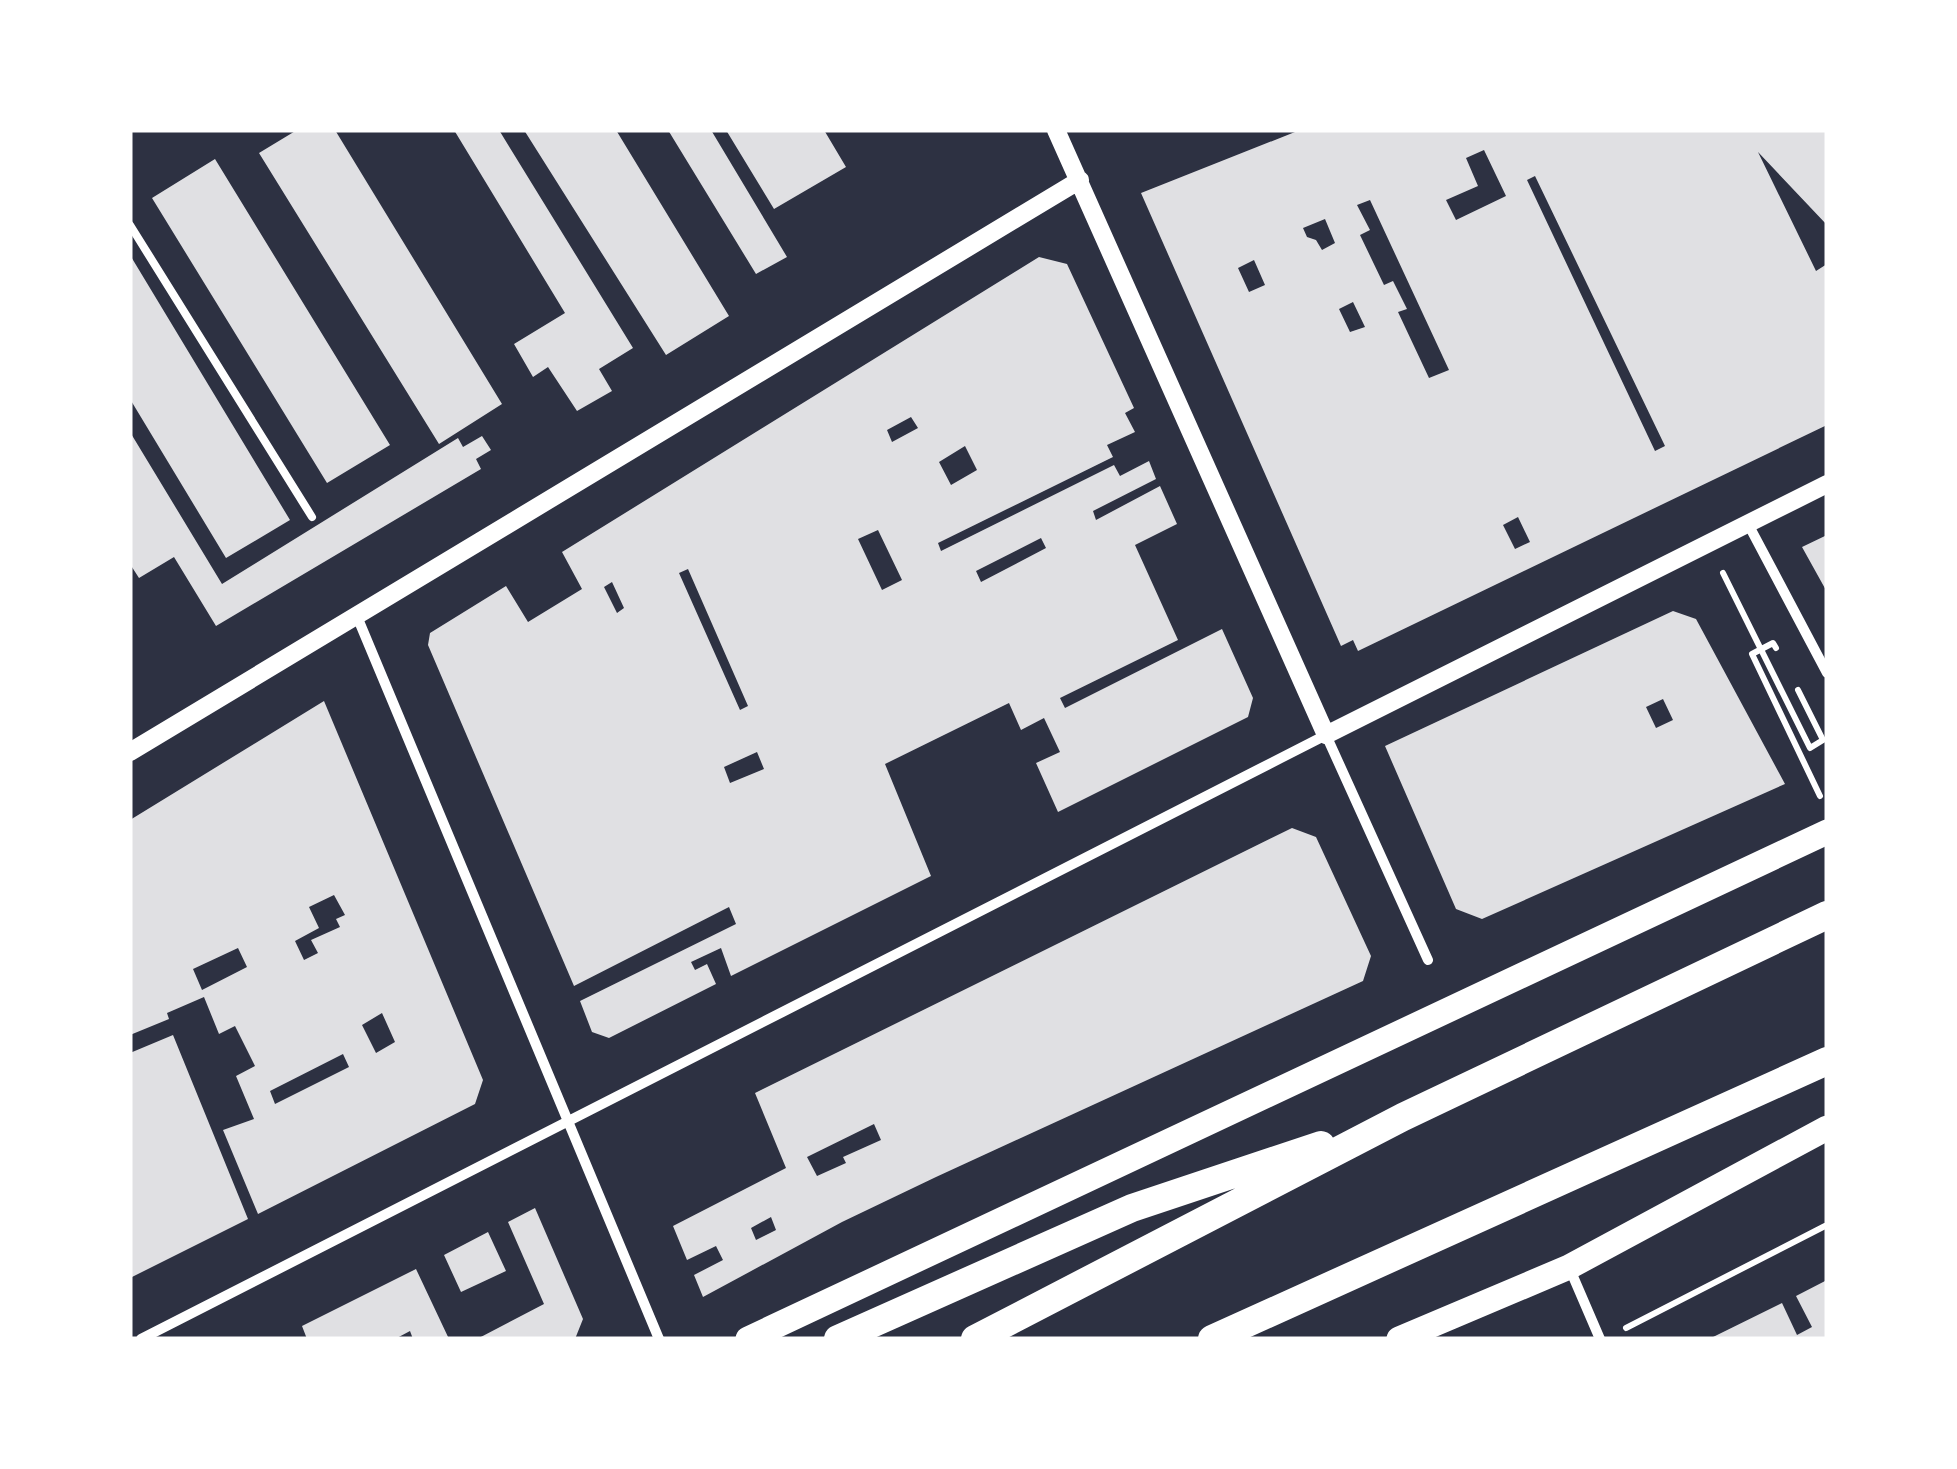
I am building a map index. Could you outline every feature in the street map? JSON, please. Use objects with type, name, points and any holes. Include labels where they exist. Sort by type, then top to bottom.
[{"type":"highway","points":[[975,1339],[1403,1117],[1827,915]]},
{"type":"highway","points":[[1212,1339],[1827,1060]]},
{"type":"highway","points":[[838,1339],[1132,1208],[1403,1117]]},
{"type":"main road","points":[[748,1339],[1827,832]]},
{"type":"main road","points":[[1399,1339],[1570,1267],[1827,1128]]},
{"type":"street","points":[[1056,130],[1428,960]]},
{"type":"street","points":[[130,752],[1080,180]]},
{"type":"street","points":[[141,1339],[1827,484]]},
{"type":"street","points":[[1747,522],[1827,673]]},
{"type":"street","points":[[356,614],[659,1339]]},
{"type":"street","points":[[1570,1267],[1600,1339]]},
{"type":"lane","points":[[130,226],[312,517]]},
{"type":"path","points":[[1707,542],[1810,748],[1823,740],[1790,676]]},
{"type":"path","points":[[1782,659],[1774,643],[1752,654],[1827,811]]},
{"type":"path","points":[[1623,1330],[1826,1227]]},
{"type":"building","points":[[297,130],[335,130],[502,404],[439,444],[259,153]]},
{"type":"building","points":[[454,130],[499,130],[633,348],[599,369],[612,391],[577,411],[548,367],[533,377],[514,344],[565,313]]},
{"type":"building","points":[[524,130],[616,130],[729,316],[666,355]]},
{"type":"building","points":[[668,130],[711,130],[787,257],[756,274]]},
{"type":"building","points":[[726,130],[824,130],[846,167],[774,209]]},
{"type":"building","points":[[1300,130],[1827,130],[1827,225],[1758,152],[1816,271],[1827,264],[1827,425],[1358,651],[1353,640],[1341,646],[1141,193]],"holes":[[[1484,150],[1506,196],[1456,220],[1446,200],[1478,186],[1466,158]],[[1535,176],[1665,446],[1655,451],[1527,180]],[[1370,200],[1449,370],[1429,378],[1398,312],[1407,309],[1393,281],[1384,285],[1360,235],[1370,230],[1357,205]],[[1325,219],[1335,243],[1322,250],[1316,240],[1307,237],[1303,228]],[[1254,260],[1265,285],[1249,292],[1238,268]],[[1353,302],[1365,327],[1350,332],[1339,309]],[[1518,517],[1530,542],[1515,549],[1503,525]]]},
{"type":"building","points":[[215,159],[390,445],[327,483],[152,198]]},
{"type":"building","points":[[130,255],[290,520],[226,558],[130,399]]},
{"type":"building","points":[[1039,257],[1067,264],[1134,408],[1125,413],[1135,432],[1107,445],[1113,457],[938,543],[941,551],[1114,465],[1120,476],[1149,461],[1156,479],[1093,511],[1096,520],[1160,486],[1177,524],[1135,545],[1178,640],[1060,698],[1065,708],[1222,629],[1253,698],[1248,717],[1058,812],[1036,763],[1060,752],[1044,718],[1021,730],[1009,703],[885,764],[931,876],[731,976],[721,948],[691,962],[695,970],[707,964],[716,984],[609,1038],[592,1032],[580,1001],[736,924],[729,907],[574,986],[428,645],[430,633],[506,586],[528,622],[582,589],[562,552]],"holes":[[[911,417],[918,428],[892,442],[887,430]],[[965,446],[977,470],[951,485],[939,462]],[[878,530],[902,580],[882,590],[858,539]],[[1041,538],[1046,548],[981,582],[976,571]],[[688,569],[748,706],[740,710],[679,573]],[[612,582],[624,608],[617,613],[604,587]],[[757,752],[764,769],[730,783],[724,767]]]},
{"type":"building","points":[[130,432],[222,584],[458,438],[463,447],[482,436],[491,450],[476,459],[481,469],[216,626],[174,557],[139,578],[130,564]]},
{"type":"building","points":[[1827,535],[1827,592],[1802,547]]},
{"type":"building","points":[[1673,611],[1696,619],[1785,784],[1482,919],[1456,909],[1385,746]],"holes":[[[1663,699],[1673,720],[1656,728],[1646,707]]]},
{"type":"building","points":[[324,701],[483,1080],[475,1104],[258,1214],[223,1130],[254,1119],[236,1076],[255,1066],[235,1026],[219,1034],[204,997],[167,1013],[169,1019],[130,1035],[130,820]],"holes":[[[334,895],[345,915],[336,919],[340,927],[311,940],[318,953],[304,960],[295,941],[319,928],[309,907]],[[238,948],[247,967],[202,990],[193,969]],[[382,1013],[395,1042],[376,1053],[362,1025]],[[343,1054],[349,1067],[275,1104],[270,1091]]]},
{"type":"building","points":[[1292,828],[1316,837],[1371,956],[1363,981],[842,1222],[703,1297],[694,1275],[723,1260],[716,1246],[687,1260],[673,1226],[786,1168],[755,1093]],"holes":[[[874,1124],[881,1140],[843,1157],[846,1163],[817,1176],[807,1157]],[[771,1217],[776,1230],[756,1240],[751,1228]]]},
{"type":"building","points":[[173,1035],[248,1219],[130,1278],[130,1053]]},
{"type":"building","points":[[535,1208],[583,1319],[575,1339],[477,1339],[544,1304],[508,1222]]},
{"type":"building","points":[[488,1232],[506,1271],[461,1292],[444,1255]]},
{"type":"building","points":[[416,1269],[449,1339],[413,1339],[410,1331],[395,1339],[307,1339],[302,1326]]},
{"type":"building","points":[[1827,1280],[1827,1339],[1709,1339],[1782,1303],[1797,1335],[1812,1327],[1796,1296]]}]
